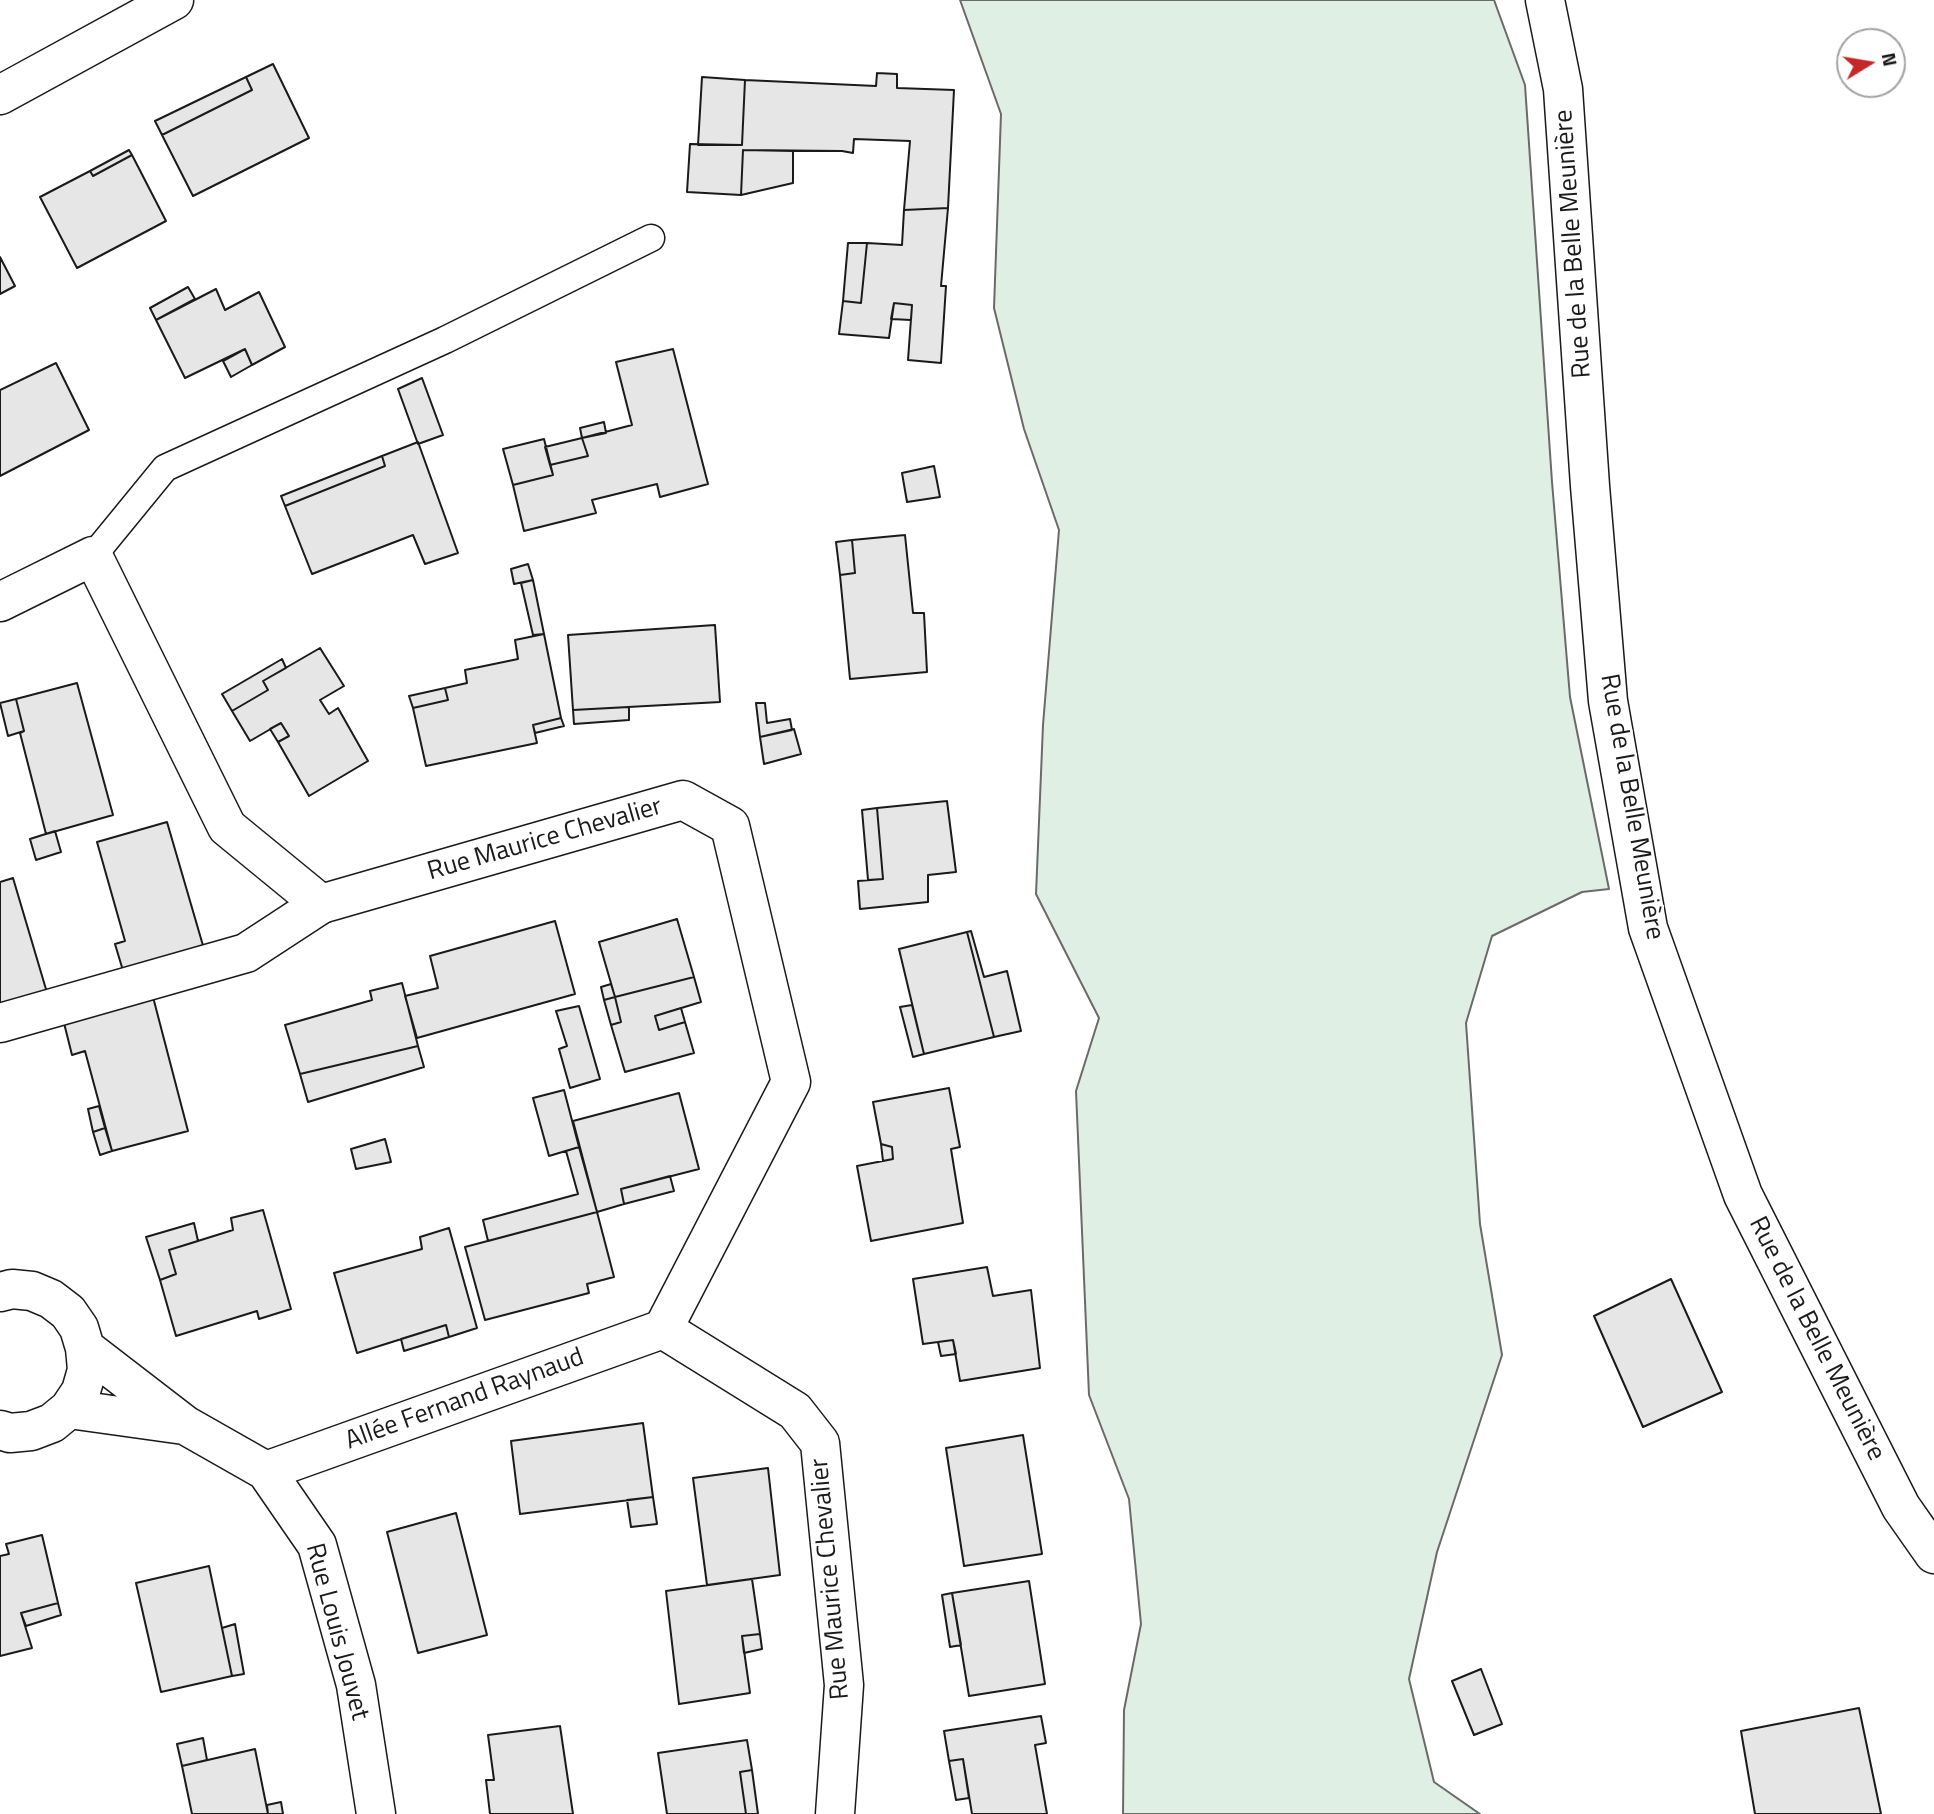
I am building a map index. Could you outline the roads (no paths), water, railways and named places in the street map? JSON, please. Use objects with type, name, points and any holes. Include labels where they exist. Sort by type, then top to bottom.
[{"type":"street","points":[[0,94],[174,0]]},
{"type":"street","name":"Rue de la Belle Meunière","points":[[1545,0],[1563,89],[1590,486],[1608,701],[1648,928],[1743,1195],[1901,1507],[1934,1554]]},
{"type":"street","points":[[0,602],[93,556],[227,827],[321,904]]},
{"type":"street","name":"Rue Maurice Chevalier","points":[[0,1023],[246,953],[321,904],[683,800],[730,825],[791,1082],[663,1329],[795,1412],[820,1443],[844,1685],[835,1814]]},
{"type":"street","points":[[0,1430],[10,1433],[31,1431],[52,1423],[69,1409],[81,1391],[87,1370],[85,1348],[79,1328],[68,1312],[51,1299],[4,1283]]},
{"type":"street","name":"Allée Fernand Raynaud","points":[[266,1471],[663,1329]]},
{"type":"street","name":"Rue Louis Jouvet","points":[[85,1348],[185,1425],[266,1471],[317,1545],[356,1685],[376,1814]]},
{"type":"street","name":"Rue Louis Jouvet","points":[[69,1409],[185,1425]]},
{"type":"lane","points":[[93,556],[165,468],[445,340],[651,238]]}]
